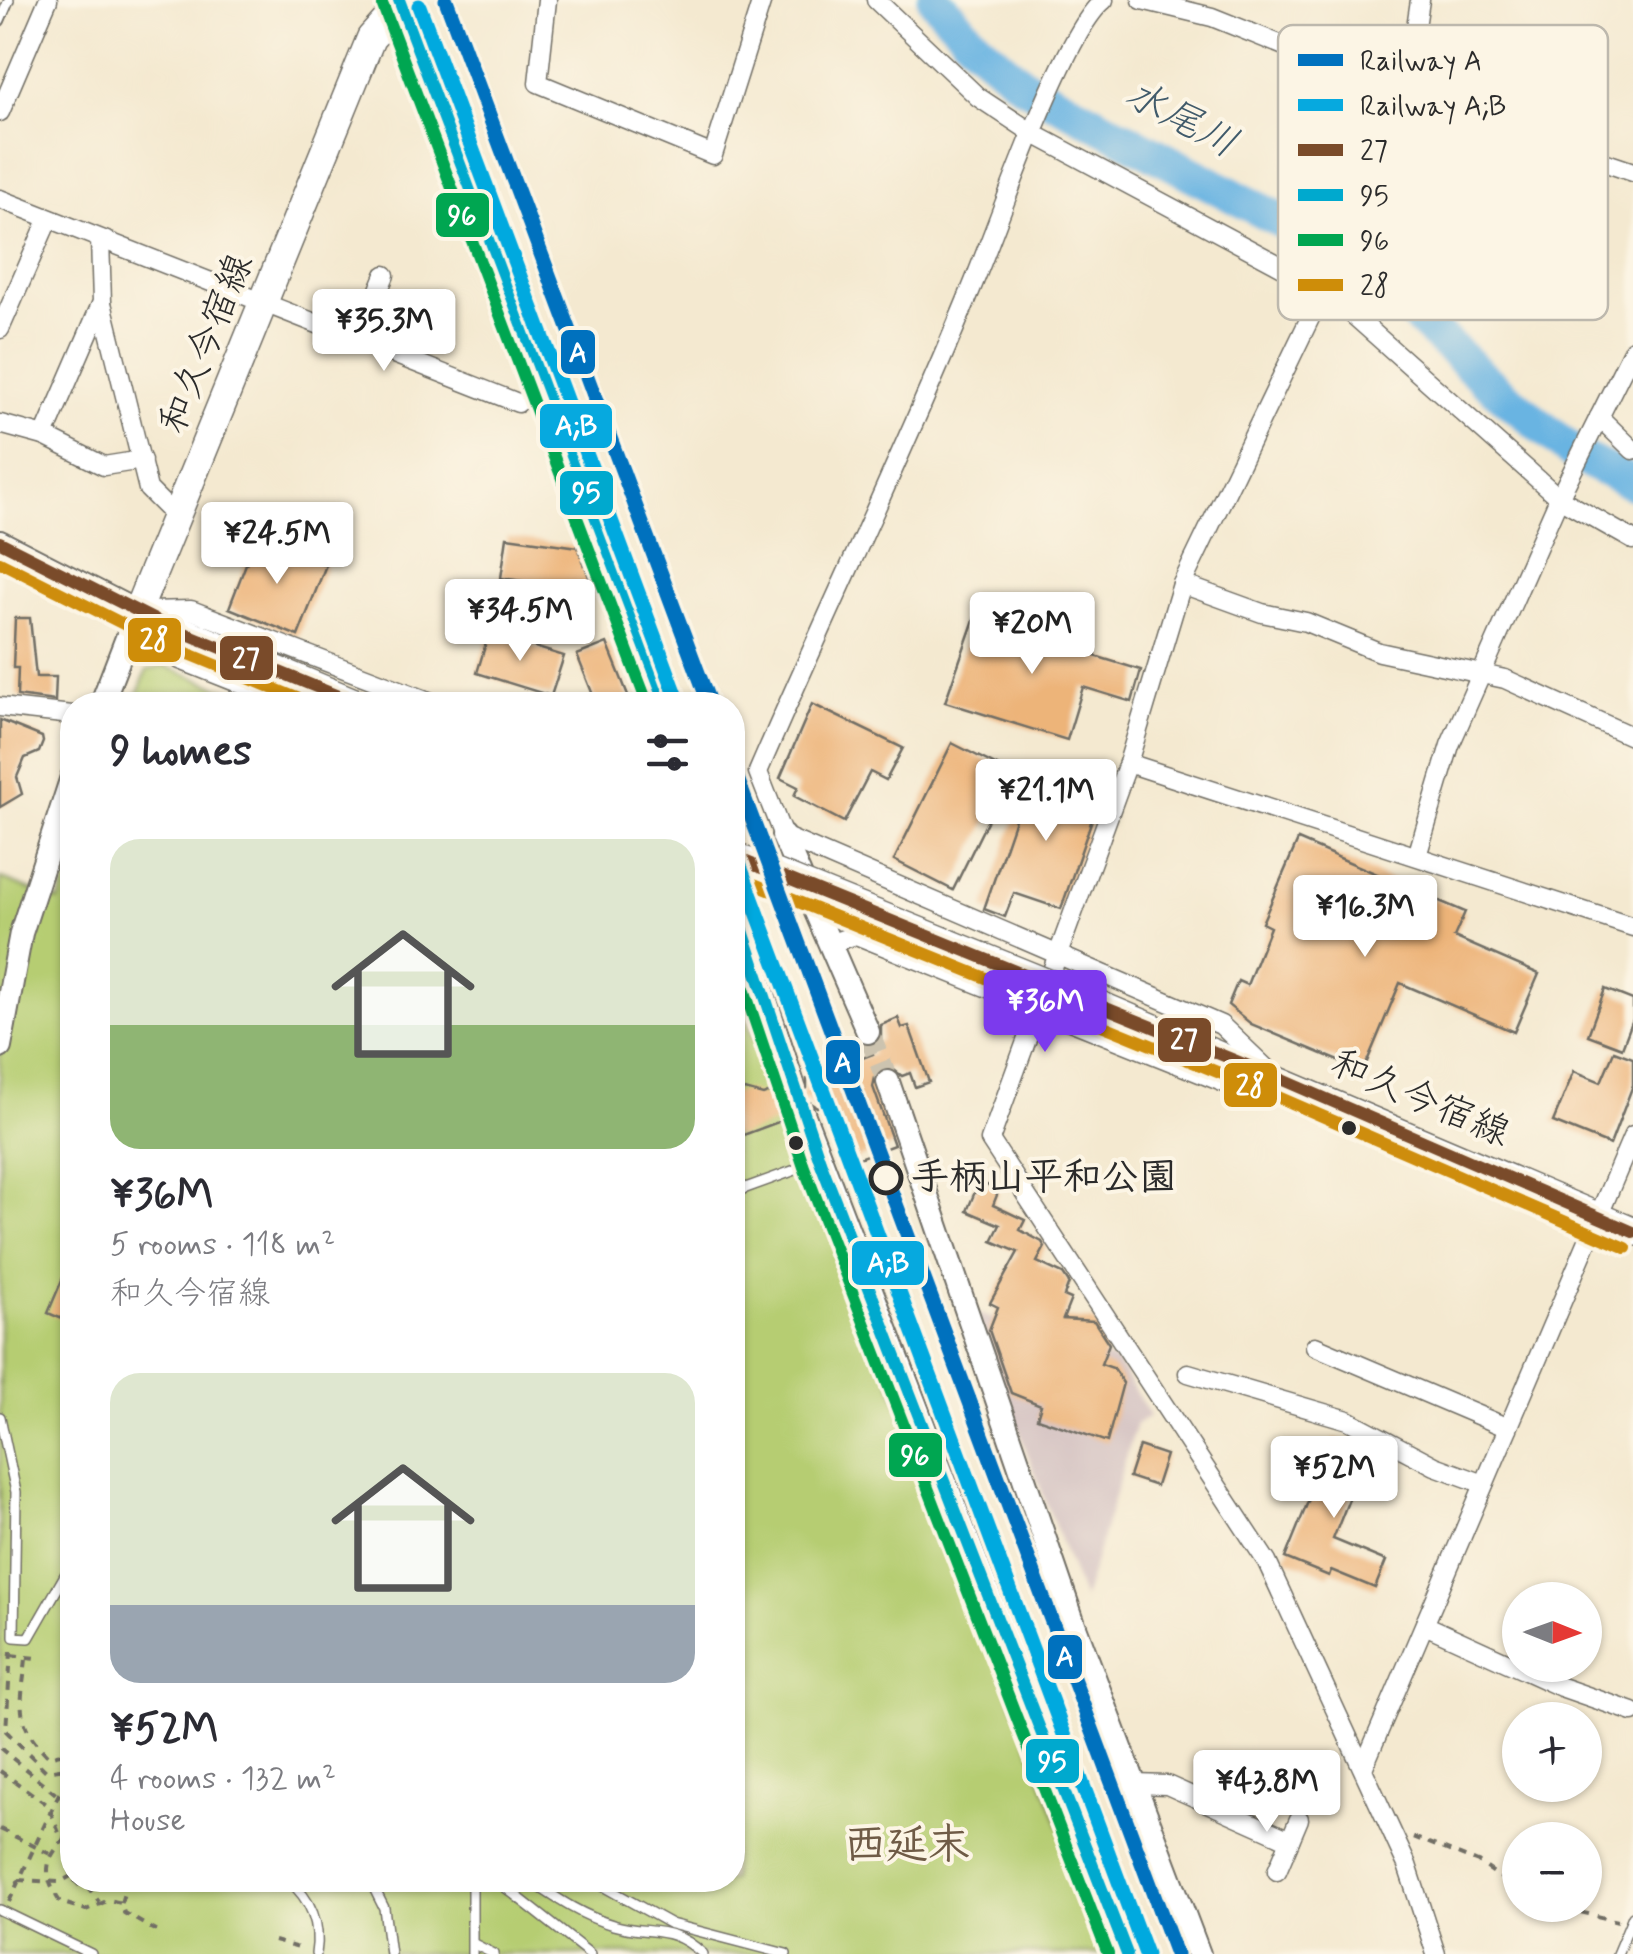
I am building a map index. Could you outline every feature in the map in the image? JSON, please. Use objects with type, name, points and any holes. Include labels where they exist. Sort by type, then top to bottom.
[{"type":"main road","name":"和久今宿線","points":[[137,612],[371,38],[400,3]]},
{"type":"main road","points":[[137,612],[329,692]]},
{"type":"main road","name":"和久今宿線","points":[[745,862],[1046,997],[1276,1078],[1633,1232]]},
{"type":"street","points":[[0,112],[48,0]]},
{"type":"street","points":[[547,0],[538,83],[713,155],[762,0]]},
{"type":"street","points":[[876,0],[978,96],[1034,134],[1278,264]]},
{"type":"street","points":[[868,1032],[758,772],[969,295],[1088,12],[1104,0]]},
{"type":"street","points":[[1142,0],[1212,17],[1278,43]]},
{"type":"street","points":[[1416,25],[1420,0]]},
{"type":"street","points":[[400,3],[662,692]]},
{"type":"street","points":[[1608,163],[1633,172]]},
{"type":"street","points":[[0,199],[518,403]]},
{"type":"street","points":[[0,329],[48,220]]},
{"type":"street","points":[[100,239],[102,302],[148,489],[176,517]]},
{"type":"street","points":[[359,338],[384,276]]},
{"type":"street","points":[[44,436],[102,302]]},
{"type":"street","points":[[1309,320],[1182,584],[1128,764],[1046,997],[990,1140],[1267,1562],[1393,1832],[1436,1954]]},
{"type":"street","points":[[1359,320],[1559,498],[1633,540]]},
{"type":"street","points":[[1417,856],[1450,745],[1559,498],[1633,349]]},
{"type":"street","points":[[1599,416],[1633,450]]},
{"type":"street","points":[[0,424],[44,436],[104,466],[142,460]]},
{"type":"street","points":[[0,542],[137,612],[180,660],[261,692]]},
{"type":"street","points":[[1182,584],[1262,612],[1306,622],[1379,652],[1483,672],[1633,737]]},
{"type":"street","points":[[137,612],[191,610],[405,692]]},
{"type":"street","points":[[105,692],[137,612]]},
{"type":"street","points":[[0,706],[60,714]]},
{"type":"street","points":[[1128,764],[1633,927]]},
{"type":"street","points":[[0,1047],[21,933],[60,814]]},
{"type":"street","points":[[783,836],[1221,1026],[1276,1078]]},
{"type":"street","points":[[745,936],[793,1084]]},
{"type":"street","points":[[832,944],[856,936],[1046,997]]},
{"type":"street","points":[[888,1082],[1074,1624],[1199,1954]]},
{"type":"street","points":[[803,1112],[815,1163],[1127,1954]]},
{"type":"street","points":[[1364,1766],[1427,1626],[1633,1135]]},
{"type":"street","points":[[1315,1346],[1508,1428]]},
{"type":"street","points":[[1188,1373],[1348,1420],[1435,1466],[1484,1484]]},
{"type":"street","points":[[1427,1626],[1561,1687],[1633,1712]]},
{"type":"street","points":[[1134,1784],[1167,1785],[1290,1840]]},
{"type":"street","points":[[1277,1871],[1300,1818]]},
{"type":"lane","points":[[0,21],[9,0]]},
{"type":"lane","points":[[745,1188],[815,1163]]},
{"type":"lane","points":[[0,1417],[16,1492],[14,1636],[29,1638],[60,1584]]},
{"type":"lane","points":[[298,1892],[313,1910],[319,1934],[316,1953]]},
{"type":"lane","points":[[376,1892],[384,1908],[390,1954]]},
{"type":"lane","points":[[472,1892],[473,1949],[494,1954]]},
{"type":"lane","points":[[511,1892],[590,1954]]},
{"type":"lane","points":[[546,1892],[572,1910],[616,1926],[670,1927],[786,1954]]},
{"type":"lane","points":[[612,1892],[670,1927],[703,1954]]},
{"type":"lane","points":[[2,1911],[91,1954]]},
{"type":"lane","points":[[1617,1954],[1630,1920]]},
{"type":"path","points":[[850,1169],[898,1294]]},
{"type":"path","points":[[14,1636],[4,1721],[8,1736],[46,1772],[60,1769]]},
{"type":"path","points":[[11,1655],[36,1658]]},
{"type":"path","points":[[26,1659],[20,1717],[24,1729],[49,1757],[60,1754]]},
{"type":"path","points":[[0,1748],[57,1795]]},
{"type":"path","points":[[0,1771],[51,1808],[60,1834]]},
{"type":"path","points":[[2,1911],[60,1789]]},
{"type":"path","points":[[0,1829],[50,1854]]},
{"type":"path","points":[[1393,1832],[1478,1862],[1502,1878]]},
{"type":"path","points":[[60,1846],[50,1854],[47,1881],[60,1902],[86,1910],[100,1903],[121,1903]]},
{"type":"path","points":[[18,1880],[60,1879]]},
{"type":"path","points":[[92,1892],[100,1903]]},
{"type":"path","points":[[124,1892],[121,1903],[132,1920],[158,1932]]},
{"type":"path","points":[[1602,1915],[1630,1920]]},
{"type":"path","points":[[274,1942],[316,1953]]},
{"type":"shaded area","points":[[974,1312],[1117,1362],[1150,1416],[1136,1424],[1083,1600]]},
{"type":"green space","points":[[165,666],[231,692],[138,692],[147,670]]},
{"type":"green space","name":"手柄山平和公園","points":[[0,878],[59,901],[60,898],[60,1892],[745,1892],[745,1018],[812,1175],[1108,1954],[0,1954]]},
{"type":"building","points":[[507,537],[578,547],[594,591],[501,578]]},
{"type":"building","points":[[256,538],[326,565],[298,636],[229,608]]},
{"type":"building","points":[[976,614],[1096,650],[1095,656],[1141,670],[1132,702],[1083,687],[1067,740],[945,702]]},
{"type":"building","points":[[15,618],[30,618],[36,677],[56,677],[55,701],[17,696],[18,668],[13,668]]},
{"type":"building","points":[[489,633],[564,656],[552,692],[538,692],[477,673]]},
{"type":"building","points":[[607,643],[627,692],[592,692],[577,655]]},
{"type":"building","points":[[812,704],[903,748],[886,780],[870,772],[844,822],[794,796],[798,787],[780,778]]},
{"type":"building","points":[[0,720],[42,737],[43,742],[39,752],[25,758],[17,777],[22,794],[0,807]]},
{"type":"building","points":[[952,743],[1011,773],[953,890],[894,860]]},
{"type":"building","points":[[1074,764],[1107,776],[1061,909],[1014,893],[1005,917],[984,909],[1024,793],[1060,806]]},
{"type":"building","points":[[1298,840],[1465,912],[1454,937],[1539,974],[1514,1032],[1400,983],[1363,1071],[1251,1024],[1228,1005],[1238,981],[1247,985],[1270,927],[1262,923]]},
{"type":"building","points":[[1605,989],[1633,1000],[1633,1019],[1622,1048],[1588,1035]]},
{"type":"building","points":[[898,1018],[902,1028],[909,1026],[929,1082],[915,1087],[910,1073],[902,1076],[890,1067],[876,1073],[873,1087],[894,1145],[848,1162],[826,1103],[817,1107],[804,1098],[791,1104],[789,1118],[745,1134],[745,1090],[763,1095],[779,1089],[789,1098],[799,1098],[807,1088],[807,1079],[873,1054],[870,1046],[881,1040],[881,1025]]},
{"type":"building","points":[[1614,1051],[1633,1058],[1633,1085],[1610,1145],[1553,1122],[1574,1071],[1601,1082]]},
{"type":"building","points":[[979,1182],[999,1190],[993,1205],[1025,1220],[1020,1230],[1042,1242],[1045,1247],[1037,1262],[1063,1274],[1069,1283],[1064,1296],[1071,1299],[1063,1319],[1094,1321],[1109,1344],[1101,1364],[1113,1368],[1123,1383],[1107,1442],[1037,1418],[1041,1405],[1011,1393],[989,1330],[998,1307],[990,1303],[1018,1252],[992,1241],[1000,1225],[967,1211]]},
{"type":"building","points":[[60,1284],[60,1318],[48,1313]]},
{"type":"building","points":[[1334,1438],[1368,1452],[1333,1539],[1386,1561],[1375,1588],[1331,1570],[1329,1576],[1285,1558]]},
{"type":"building","points":[[1139,1446],[1166,1455],[1156,1486],[1129,1477]]},
{"type":"waterway","name":"水尾川","points":[[935,0],[976,45],[1023,84],[1278,219]]},
{"type":"waterway","name":"水尾川","points":[[1420,320],[1577,456],[1633,483]]},
{"type":"tunnel","points":[[868,1032],[888,1082]]},
{"type":"rail line","name":"A","points":[[446,0],[705,692]]},
{"type":"rail line","name":"A;B","points":[[419,6],[675,692]]},
{"type":"rail line","name":"A","points":[[745,800],[1176,1954]]},
{"type":"rail line","name":"A;B","points":[[745,880],[1146,1954]]},
{"type":"transit line","name":"95","points":[[399,0],[662,692]]},
{"type":"transit line","name":"96","points":[[383,6],[643,692]]},
{"type":"transit line","name":"27","points":[[0,542],[163,624],[328,692]]},
{"type":"transit line","name":"28","points":[[0,562],[155,640],[282,692]]},
{"type":"transit line","name":"27","points":[[745,861],[1276,1077],[1633,1232]]},
{"type":"transit line","name":"28","points":[[745,880],[1269,1093],[1626,1248]]},
{"type":"transit line","name":"95","points":[[745,937],[820,1161],[1127,1954]]},
{"type":"transit line","name":"96","points":[[745,992],[804,1167],[1108,1954]]},
{"type":"place","name":"手柄山平和公園","points":[[886,1178]]},
{"type":"district","name":"西延末","points":[[907,1846]]}]
